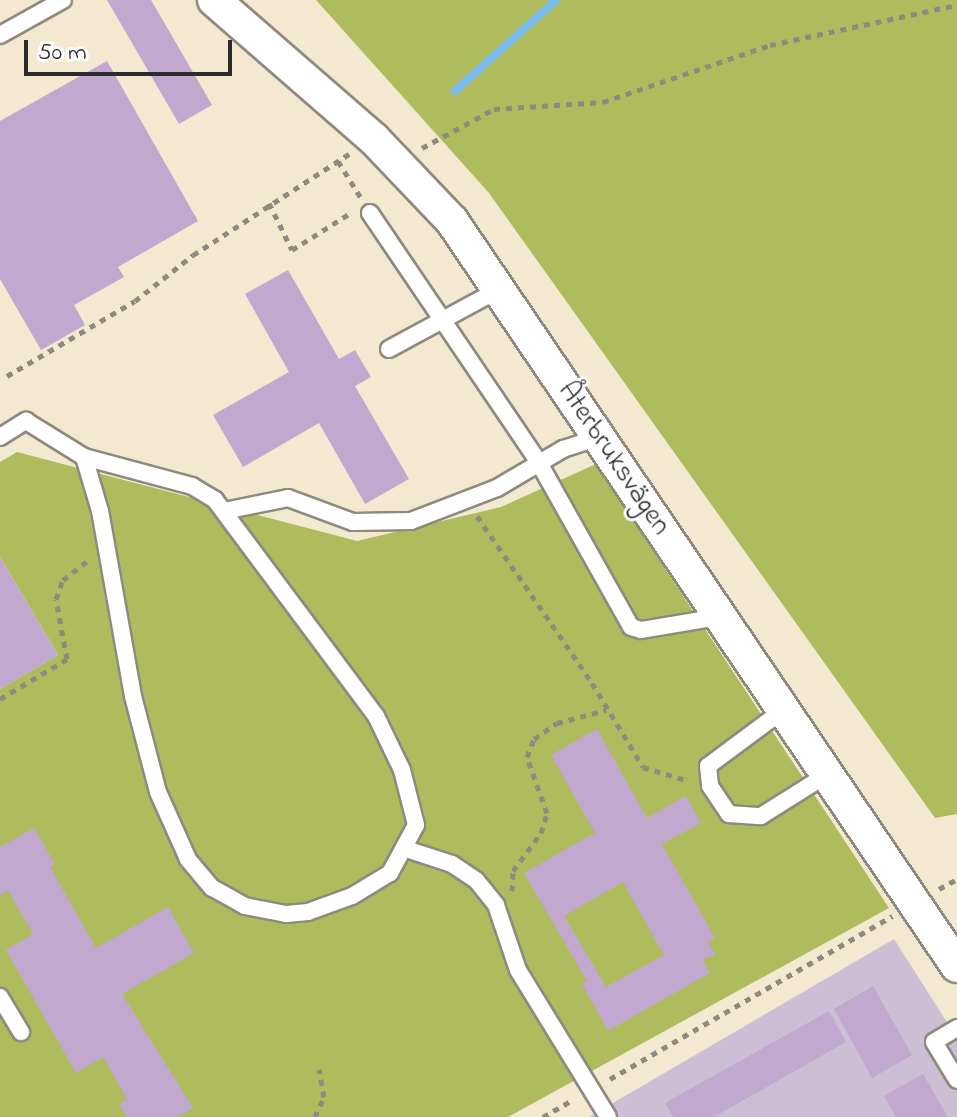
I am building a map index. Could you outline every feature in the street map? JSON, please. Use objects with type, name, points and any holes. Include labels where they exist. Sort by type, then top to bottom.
[{"type":"street","name":"Återbruksvägen","points":[[214,0],[385,151],[452,221],[957,966]]},
{"type":"lane","points":[[0,35],[63,0]]},
{"type":"lane","points":[[370,213],[539,463],[631,627],[641,630],[719,617]]},
{"type":"lane","points":[[389,349],[500,289]]},
{"type":"lane","points":[[0,437],[26,421],[84,457],[192,486],[224,511],[376,716],[402,770],[416,825],[406,849],[390,873],[352,896],[308,912],[245,906],[212,888],[188,859],[158,792],[133,696],[107,551],[84,457]]},
{"type":"lane","points":[[224,511],[288,498],[353,522],[382,524],[411,521],[466,501],[539,463],[599,437]]},
{"type":"lane","points":[[782,711],[715,756],[708,766],[710,786],[729,814],[761,816],[826,775]]},
{"type":"lane","points":[[406,849],[452,864],[476,880],[496,905],[518,970],[608,1117]]},
{"type":"lane","points":[[0,997],[21,1032]]},
{"type":"lane","points":[[957,1028],[934,1042],[957,1080]]},
{"type":"path","points":[[7,376],[135,301],[269,203],[338,161],[385,151],[494,109],[603,102],[770,45],[957,5]]},
{"type":"path","points":[[338,161],[370,213]]},
{"type":"path","points":[[269,203],[292,250],[350,213],[370,213]]},
{"type":"path","points":[[466,501],[643,767],[710,786]]},
{"type":"path","points":[[0,699],[67,659],[56,599],[73,572],[107,551]]},
{"type":"path","points":[[496,905],[516,887],[513,871],[541,833],[547,813],[527,757],[534,739],[557,723],[606,710]]},
{"type":"path","points":[[543,1117],[914,903]]},
{"type":"path","points":[[315,1117],[324,1097],[319,1069]]},
{"type":"shaded area","points":[[894,939],[957,1038],[957,1117],[589,1117]]},
{"type":"green space","points":[[316,0],[957,0],[957,814],[935,818],[489,193]]},
{"type":"green space","points":[[17,452],[357,541],[501,507],[596,464],[889,908],[508,1117],[0,1117],[0,689],[58,655],[0,557],[0,462]]},
{"type":"building","points":[[107,0],[151,0],[212,105],[179,124]]},
{"type":"building","points":[[107,61],[198,221],[118,267],[124,277],[74,305],[85,325],[41,350],[0,279],[0,121]]},
{"type":"building","points":[[288,270],[339,359],[355,350],[371,377],[355,386],[409,479],[365,504],[319,423],[243,467],[213,415],[289,372],[245,294]]},
{"type":"building","points":[[0,557],[58,655],[0,689]]},
{"type":"building","points":[[597,729],[647,818],[686,796],[701,823],[662,844],[715,938],[708,942],[715,954],[702,960],[710,973],[608,1031],[582,984],[587,981],[524,873],[595,833],[551,755]],"holes":[[[623,882],[664,955],[606,987],[564,916]]]},
{"type":"building","points":[[34,828],[55,864],[50,867],[96,948],[168,907],[194,953],[122,994],[193,1108],[178,1117],[127,1117],[119,1104],[127,1099],[103,1057],[76,1073],[6,950],[33,934],[8,891],[0,895],[0,847]]},
{"type":"building","points":[[873,986],[912,1055],[872,1078],[834,1009]]},
{"type":"building","points":[[829,1011],[846,1042],[714,1117],[673,1117],[665,1103]]},
{"type":"building","points":[[923,1074],[948,1117],[896,1117],[884,1096]]},
{"type":"waterway","points":[[455,91],[556,0]]}]
